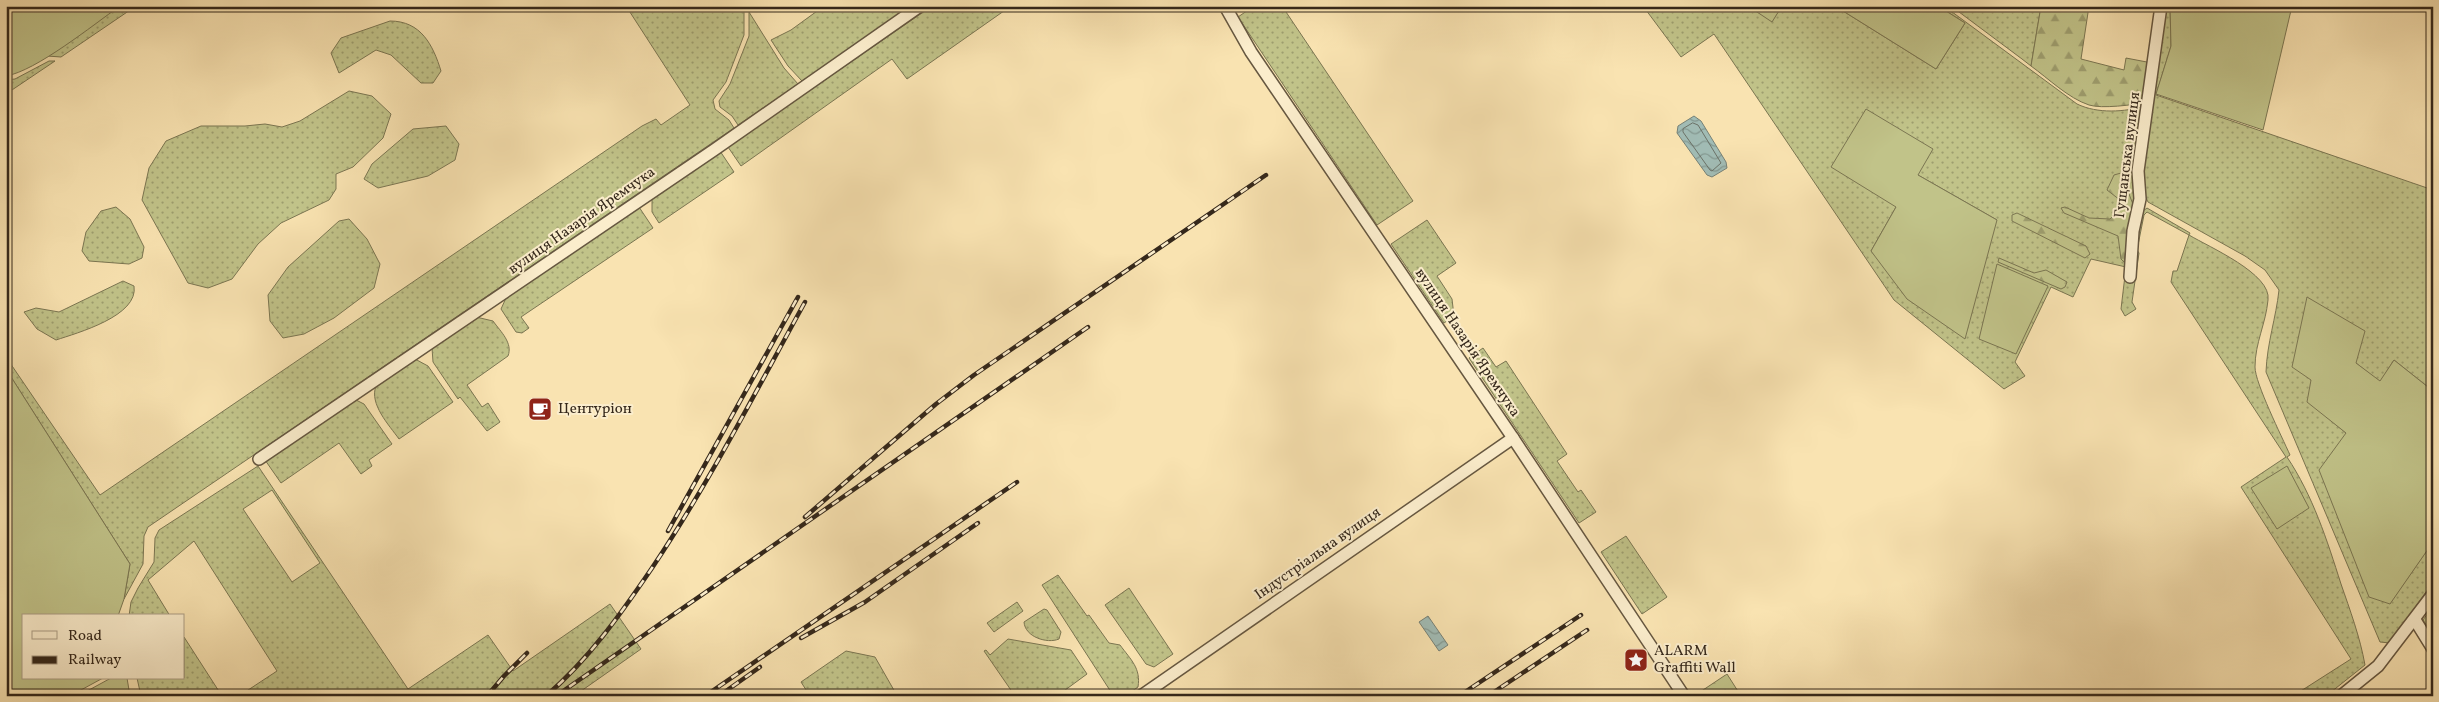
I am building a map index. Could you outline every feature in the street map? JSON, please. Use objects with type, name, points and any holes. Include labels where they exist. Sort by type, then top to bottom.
[{"type":"street","name":"вулиця Назарія Яремчука","points":[[259,459],[714,150],[920,6]]},
{"type":"street","name":"вулиця Назарія Яремчука","points":[[1225,6],[1250,52],[1513,438],[1684,696]]},
{"type":"street","name":"Гущанська вулиця","points":[[2130,277],[2133,231],[2140,199],[2138,171],[2161,6]]},
{"type":"street","name":"Індустріальна вулиця","points":[[1141,696],[1513,438]]},
{"type":"street","points":[[2341,696],[2378,666],[2433,594]]},
{"type":"street","points":[[2415,620],[2433,650]]},
{"type":"green space","points":[[6,6],[120,6],[48,57],[33,66],[6,76]]},
{"type":"green space","points":[[120,6],[136,6],[61,57],[47,56]]},
{"type":"green space","points":[[626,6],[744,6],[744,35],[726,82],[713,100],[715,109],[729,120],[734,128],[148,527],[144,536],[143,564],[124,599],[130,564],[6,369],[6,357],[100,495],[642,126],[656,119],[661,125],[690,105]]},
{"type":"green space","points":[[824,6],[912,6],[802,81],[788,66],[771,40],[791,30]]},
{"type":"green space","points":[[932,6],[1011,6],[907,79],[892,59],[741,166],[728,147]]},
{"type":"green space","points":[[1254,6],[1282,6],[1413,201],[1377,225],[1238,17]]},
{"type":"green space","points":[[1643,6],[1748,6],[1772,21],[1782,6],[1835,6],[1936,69],[1965,23],[1938,6],[1944,6],[2077,104],[2102,111],[2129,110],[2146,106],[2139,214],[2147,208],[2190,233],[2189,235],[2147,212],[2144,215],[2137,250],[2139,253],[2132,302],[2136,309],[2125,316],[2121,309],[2126,267],[2091,259],[2073,297],[2051,287],[2015,362],[2025,376],[2004,389],[1894,300],[1714,34],[1681,57]],"holes":[[[1918,175],[1997,220],[1871,251],[1896,207]]]},
{"type":"green space","points":[[1748,6],[1782,6],[1772,22]]},
{"type":"green space","points":[[1835,6],[1938,6],[1965,23],[1936,69]]},
{"type":"green space","points":[[1951,6],[2041,6],[2031,66],[2022,59]]},
{"type":"green space","points":[[2041,6],[2089,6],[2081,59],[2124,70],[2126,58],[2152,63],[2147,102],[2109,107],[2089,105],[2066,93],[2031,66]]},
{"type":"green space","points":[[2163,6],[2170,6],[2171,46],[2156,95],[2433,190],[2433,391],[2394,360],[2380,382],[2356,363],[2311,380],[2329,419],[2346,433],[2390,603],[2433,542],[2433,582],[2390,643],[2380,642],[2266,372],[2279,290],[2265,270],[2245,256],[2148,202],[2142,189],[2141,171]]},
{"type":"green space","points":[[2170,6],[2292,6],[2263,130],[2156,94],[2171,46]]},
{"type":"green space","points":[[749,12],[784,68],[798,84],[738,125],[732,116],[720,107],[719,101],[730,84],[749,36]]},
{"type":"green space","points":[[390,21],[410,25],[418,30],[430,44],[441,71],[433,83],[421,83],[391,55],[376,50],[339,73],[331,53],[341,38]]},
{"type":"green space","points":[[49,61],[55,61],[6,94],[6,80],[15,79]]},
{"type":"green space","points":[[349,91],[372,96],[391,114],[383,138],[353,167],[336,174],[336,189],[329,200],[281,223],[258,244],[232,279],[208,288],[188,283],[142,200],[149,168],[166,141],[201,126],[265,124],[282,127],[300,121]]},
{"type":"green space","points":[[1866,109],[1933,149],[1918,175],[1997,220],[1965,339],[1907,299],[1871,251],[1896,207],[1831,167]]},
{"type":"green space","points":[[446,126],[459,144],[455,160],[428,176],[378,188],[364,179],[372,164],[413,129]]},
{"type":"green space","points":[[720,151],[734,172],[659,223],[652,212],[652,198]]},
{"type":"green space","points":[[2121,173],[2134,207],[2124,262],[2121,259],[2118,236],[2064,213],[2061,208],[2065,207],[2089,218],[2110,219],[2120,209],[2120,200],[2107,190],[2114,175]]},
{"type":"green space","points":[[116,207],[130,219],[144,247],[142,258],[129,264],[89,261],[82,251],[86,232],[101,211]]},
{"type":"green space","points":[[639,207],[653,228],[521,317],[529,328],[522,333],[516,332],[501,309],[506,298]]},
{"type":"green space","points":[[2017,213],[2086,246],[2090,254],[2085,258],[2012,221],[2012,215]]},
{"type":"green space","points":[[349,219],[367,239],[380,264],[374,288],[334,318],[304,334],[283,338],[270,321],[268,295],[288,267],[339,221]]},
{"type":"green space","points":[[1427,220],[1456,263],[1437,276],[1452,299],[1454,316],[1444,323],[1391,244]]},
{"type":"green space","points":[[2189,235],[2250,271],[2267,290],[2267,308],[2255,358],[2256,375],[2290,455],[2287,457],[2312,503],[2325,535],[2354,624],[2365,665],[2326,696],[2293,696],[2351,659],[2241,487],[2286,457],[2171,282],[2173,271],[2177,271]]},
{"type":"green space","points":[[1999,258],[2034,273],[2046,270],[2067,282],[2065,287],[2061,289],[1998,262]]},
{"type":"green space","points":[[1997,264],[2048,286],[2016,354],[1979,339]]},
{"type":"green space","points":[[123,281],[134,286],[133,297],[127,306],[105,322],[56,340],[37,329],[24,312],[36,308],[59,312]]},
{"type":"green space","points":[[2307,297],[2365,331],[2356,363],[2380,381],[2394,360],[2433,391],[2433,542],[2390,604],[2369,597],[2319,470],[2346,433],[2307,402],[2311,380],[2292,367]]},
{"type":"green space","points":[[476,317],[493,321],[508,342],[509,347],[508,356],[467,385],[482,407],[488,403],[500,422],[487,431],[460,397],[458,399],[433,362],[432,348]]},
{"type":"green space","points":[[1483,348],[1496,367],[1506,361],[1567,454],[1557,461],[1578,492],[1581,490],[1596,512],[1579,523],[1469,358]]},
{"type":"green space","points":[[415,359],[428,366],[453,402],[399,439],[381,414],[375,400],[376,386]]},
{"type":"green space","points":[[6,369],[130,564],[124,599],[119,614],[22,614],[22,680],[99,680],[70,696],[12,696],[6,666]]},
{"type":"green space","points":[[354,399],[364,404],[392,444],[369,460],[372,466],[361,474],[339,443],[281,483],[265,460]]},
{"type":"green space","points":[[258,466],[408,689],[488,635],[513,671],[610,604],[641,649],[574,696],[239,696],[277,671],[194,541],[148,580],[169,614],[129,614],[131,602],[154,562],[155,538],[159,530]],"holes":[[[272,490],[320,563],[292,582],[243,509]]]},
{"type":"green space","points":[[2287,466],[2309,508],[2277,529],[2251,488]]},
{"type":"green space","points":[[1626,536],[1667,597],[1642,614],[1601,552]]},
{"type":"green space","points":[[1058,575],[1109,643],[1120,645],[1134,664],[1139,680],[1138,687],[1131,692],[1119,695],[1111,692],[1042,585]]},
{"type":"green space","points":[[1129,588],[1173,654],[1154,667],[1146,664],[1105,605]]},
{"type":"green space","points":[[1017,602],[1023,611],[994,632],[987,623]]},
{"type":"green space","points":[[2433,606],[2433,635],[2423,620]]},
{"type":"green space","points":[[1044,609],[1047,610],[1061,632],[1059,639],[1049,641],[1037,638],[1028,632],[1025,627],[1024,622]]},
{"type":"green space","points":[[185,639],[222,696],[141,696],[137,680],[185,680]]},
{"type":"green space","points":[[1008,639],[1071,650],[1087,674],[1057,696],[1015,696],[984,651],[986,650],[990,655]]},
{"type":"green space","points":[[846,651],[875,657],[895,692],[890,696],[810,696],[801,682]]},
{"type":"green space","points":[[1727,674],[1741,696],[1698,696],[1697,694]]},
{"type":"green space","points":[[107,680],[127,680],[130,696],[78,696]]},
{"type":"water","points":[[1694,116],[1701,121],[1726,162],[1727,168],[1712,177],[1707,175],[1677,133],[1678,126]]},
{"type":"water","points":[[1428,616],[1448,645],[1439,651],[1419,622]]},
{"type":"railway","points":[[805,517],[936,404],[974,375],[1266,175]]},
{"type":"railway","points":[[668,531],[798,297]]},
{"type":"railway","points":[[546,696],[590,652],[652,568],[713,470],[805,302]]},
{"type":"railway","points":[[556,696],[1088,327]]},
{"type":"railway","points":[[705,696],[1017,482]]},
{"type":"railway","points":[[801,638],[865,602],[978,523]]},
{"type":"railway","points":[[1459,696],[1581,615]]},
{"type":"railway","points":[[1488,696],[1587,630]]},
{"type":"railway","points":[[487,696],[527,653]]},
{"type":"railway","points":[[719,696],[760,667]]},
{"type":"place","name":"Центуріон","points":[[540,409]]},
{"type":"place","name":"ALARM Graffiti Wall","points":[[1636,660]]}]
